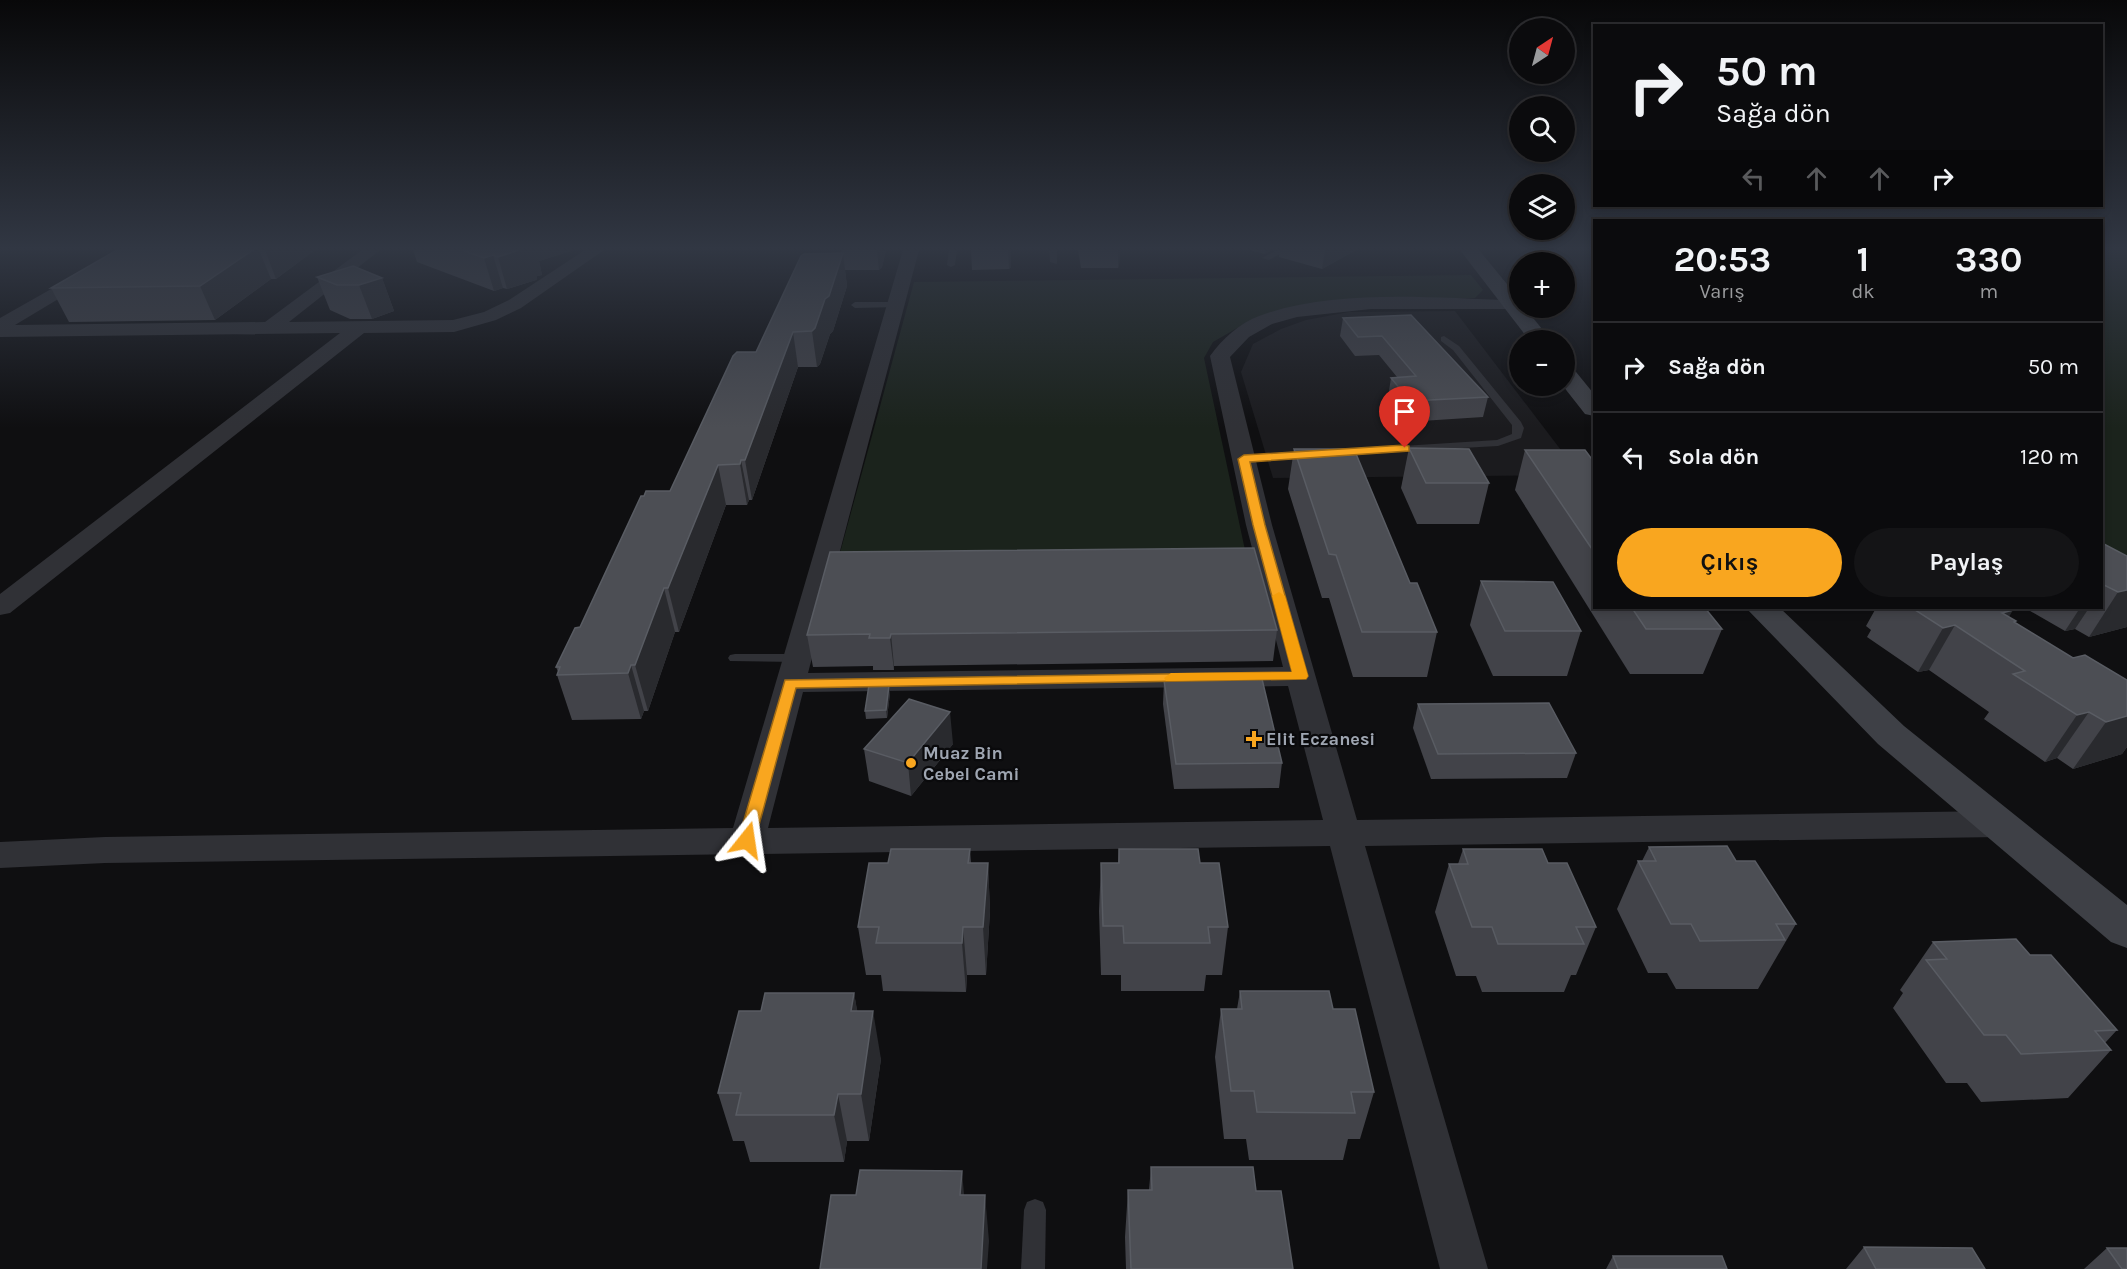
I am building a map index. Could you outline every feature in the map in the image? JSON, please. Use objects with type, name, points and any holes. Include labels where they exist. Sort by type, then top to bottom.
[{"type":"street","points":[[0,326],[29,309]]},
{"type":"street","points":[[271,327],[294,309]]},
{"type":"street","points":[[0,331],[454,326],[490,316],[504,309]]},
{"type":"street","points":[[747,840],[895,309]]},
{"type":"street","points":[[1305,309],[1270,318],[1243,332],[1220,356],[1259,525],[1464,1269]]},
{"type":"street","points":[[1521,318],[1531,330]]},
{"type":"street","points":[[0,607],[359,327]]},
{"type":"street","points":[[1575,386],[1593,408]]},
{"type":"street","points":[[1763,609],[1891,735],[2127,930]]},
{"type":"street","points":[[794,670],[1301,676]]},
{"type":"street","points":[[0,855],[117,850],[747,840],[1999,824]]},
{"type":"lane","points":[[1244,459],[1498,443],[1512,439],[1519,432],[1517,424],[1456,348],[1444,339]]},
{"type":"lane","points":[[735,658],[794,670]]},
{"type":"lane","points":[[1033,1269],[1035,1209]]},
{"type":"shaded area","points":[[907,309],[1300,309],[1246,323],[1213,342],[1204,358],[1251,578],[832,582]]},
{"type":"shaded area","points":[[2103,309],[2127,309],[2127,576],[2103,563]]},
{"type":"shaded area","points":[[1455,311],[1509,382],[1509,396],[1520,396],[1580,475],[1273,478],[1241,372],[1253,344],[1281,329],[1306,320],[1349,312]]},
{"type":"building","points":[[776,309],[821,309],[812,331],[793,332],[745,460],[741,460],[740,464],[718,465],[668,588],[664,588],[635,665],[631,665],[628,673],[557,675],[560,667],[556,667],[575,628],[580,627],[641,496],[644,496],[646,491],[670,491],[733,356],[737,352],[756,352]]},
{"type":"building","points":[[1411,315],[1488,397],[1410,401],[1391,378],[1416,376],[1382,336],[1358,337],[1343,318]]},
{"type":"building","points":[[1409,448],[1469,449],[1489,483],[1426,483]]},
{"type":"building","points":[[1294,449],[1354,449],[1410,583],[1417,583],[1437,632],[1362,632],[1336,555],[1329,554]]},
{"type":"building","points":[[1525,450],[1585,450],[1593,461],[1593,551]]},
{"type":"building","points":[[2103,544],[2127,556],[2127,590],[2118,592],[2104,585]]},
{"type":"building","points":[[1254,548],[1277,630],[891,634],[890,638],[869,638],[870,634],[807,635],[830,552]]},
{"type":"building","points":[[1481,581],[1553,582],[1581,631],[1505,631]]},
{"type":"building","points":[[1633,609],[1706,609],[1722,629],[1646,629]]},
{"type":"building","points":[[1914,609],[2013,610],[2002,613],[2073,658],[2085,655],[2127,680],[2127,716],[2106,722],[2089,712],[2077,715],[2013,674],[2025,671],[1955,625],[1943,628]]},
{"type":"building","points":[[1262,679],[1282,763],[1176,764],[1164,680]]},
{"type":"building","points":[[869,685],[889,685],[886,710],[865,711]]},
{"type":"building","points":[[909,699],[950,712],[908,763],[864,749]]},
{"type":"building","points":[[1549,703],[1576,753],[1438,754],[1418,704]]},
{"type":"building","points":[[1727,846],[1736,861],[1755,861],[1796,924],[1776,924],[1785,940],[1700,941],[1691,924],[1671,924],[1638,861],[1656,861],[1649,847]]},
{"type":"building","points":[[891,849],[970,849],[968,863],[988,863],[983,927],[963,927],[962,943],[876,943],[879,927],[858,927],[869,863],[888,863]]},
{"type":"building","points":[[1119,849],[1198,849],[1200,863],[1219,863],[1228,927],[1208,927],[1210,943],[1124,943],[1123,926],[1103,926],[1101,863],[1119,863]]},
{"type":"building","points":[[1463,849],[1542,849],[1548,863],[1567,863],[1596,927],[1576,927],[1584,944],[1498,944],[1492,927],[1472,927],[1449,864],[1468,864]]},
{"type":"building","points":[[2016,939],[2030,955],[2051,955],[2117,1030],[2095,1031],[2111,1050],[2021,1054],[2006,1035],[1984,1035],[1926,960],[1947,959],[1933,942]]},
{"type":"building","points":[[1240,991],[1329,991],[1333,1009],[1355,1009],[1374,1092],[1351,1092],[1355,1113],[1257,1112],[1254,1091],[1231,1091],[1221,1009],[1242,1009]]},
{"type":"building","points":[[765,993],[854,993],[851,1011],[873,1011],[861,1094],[838,1094],[834,1115],[736,1115],[741,1093],[718,1093],[739,1011],[761,1011]]},
{"type":"building","points":[[1151,1167],[1253,1167],[1256,1191],[1281,1191],[1293,1269],[1131,1269],[1128,1190],[1152,1190]]},
{"type":"building","points":[[860,1170],[962,1171],[960,1195],[985,1195],[981,1269],[820,1269],[831,1195],[856,1195]]},
{"type":"building","points":[[1864,1247],[1972,1248],[1985,1269],[1876,1269]]},
{"type":"building","points":[[2107,1248],[2127,1248],[2127,1269],[2122,1269]]},
{"type":"building","points":[[1613,1256],[1722,1256],[1727,1269],[1618,1269]]},
{"type":"slow traffic","points":[[1171,678],[1301,676],[1279,596]]},
{"type":"place","name":"Elit Eczanesi","points":[[1254,739]]},
{"type":"place","name":"Muaz Bin Cebel Cami","points":[[911,763]]},
{"type":"route","points":[[747,840],[790,683],[1301,676],[1259,525],[1244,459],[1405,448]]}]
